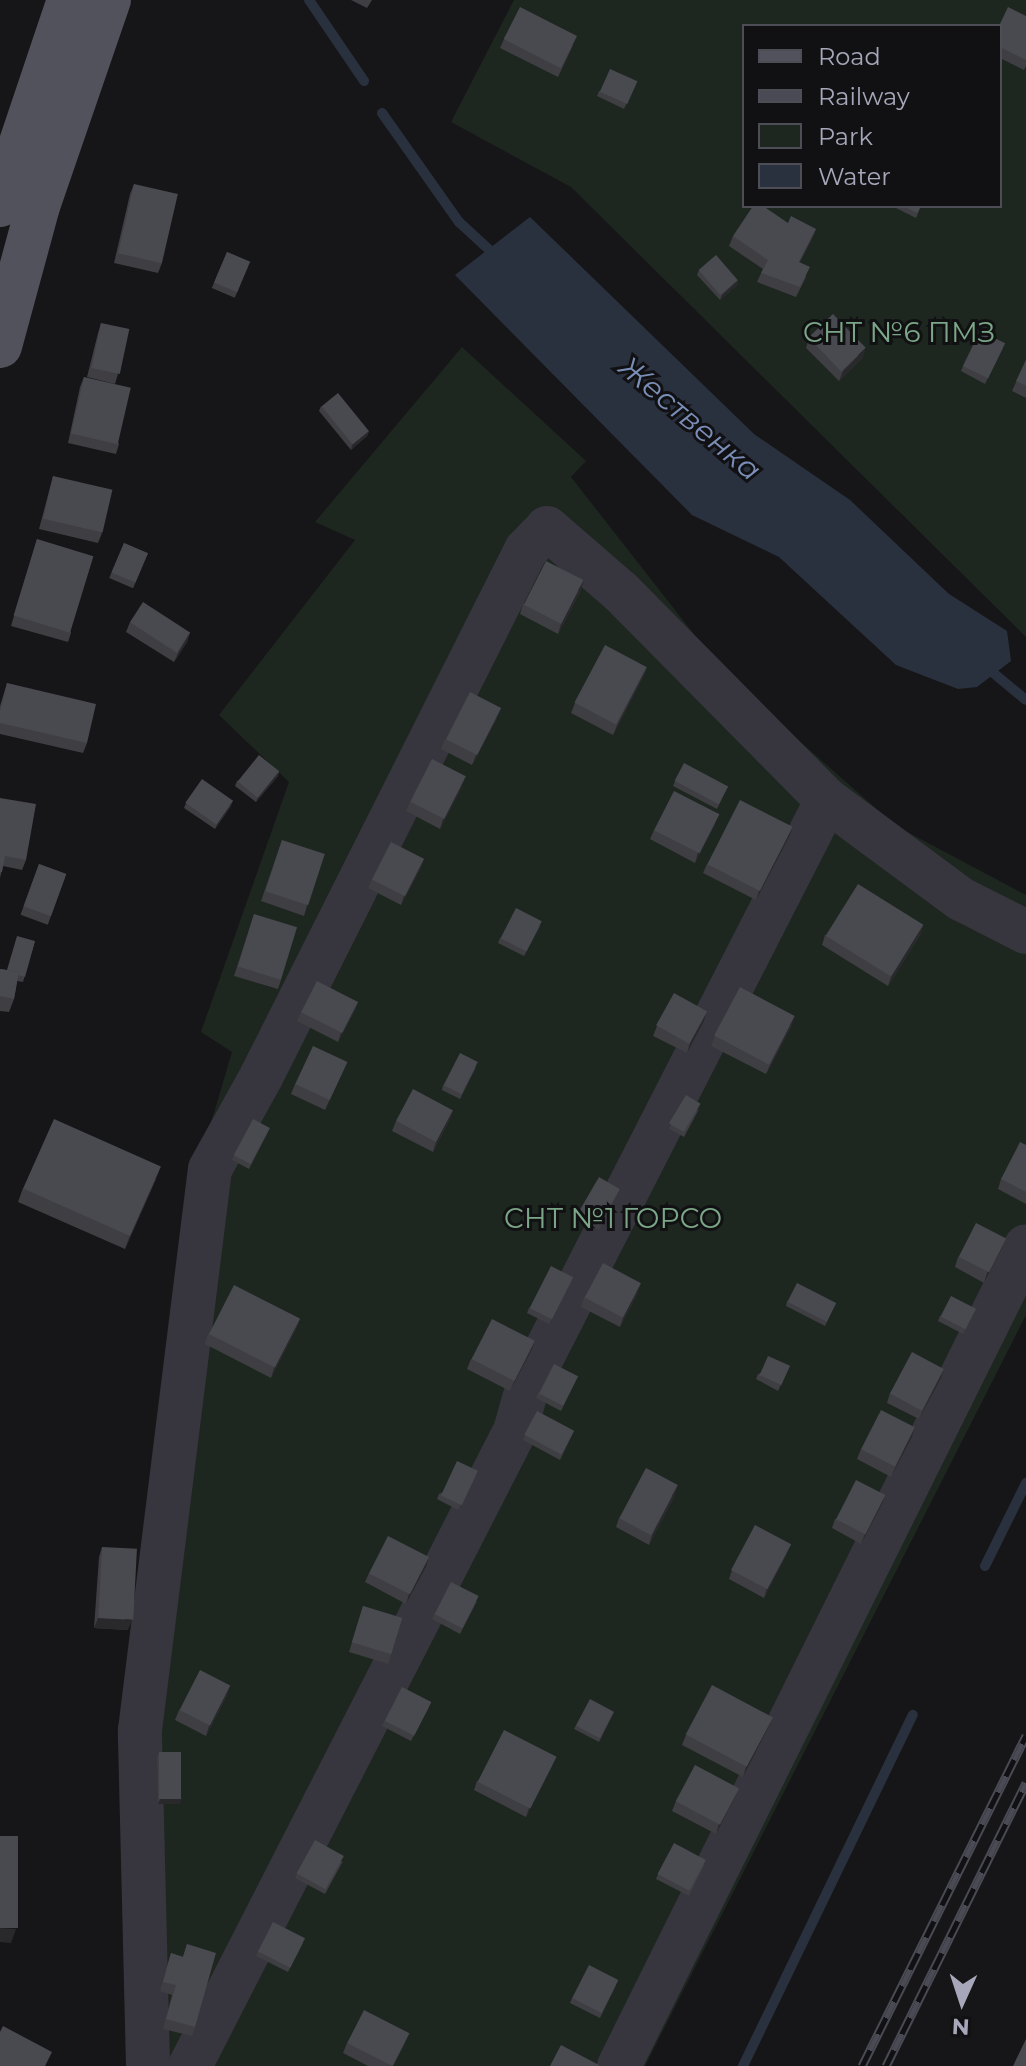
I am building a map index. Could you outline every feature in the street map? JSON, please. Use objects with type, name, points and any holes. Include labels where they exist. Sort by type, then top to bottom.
[{"type":"main road","points":[[0,205],[69,0]]},
{"type":"main road","points":[[0,346],[38,206],[109,0]]},
{"type":"lane","points":[[170,2063],[140,1730],[210,1169],[262,1075],[526,550],[547,528],[621,592],[827,800],[961,899],[1026,932]]},
{"type":"lane","points":[[170,2063],[508,1445],[528,1385],[827,800]]},
{"type":"lane","points":[[619,2066],[1026,1246]]},
{"type":"green space","name":"СНТ №6 ПМЗ","points":[[514,0],[1026,0],[1026,637],[571,187],[451,122]]},
{"type":"green space","name":"СНТ №1 ГОРСО","points":[[462,347],[586,461],[571,477],[729,679],[896,826],[1026,895],[1026,1315],[645,2066],[130,2066],[189,1197],[232,1052],[201,1032],[289,782],[219,715],[355,540],[315,522]]},
{"type":"water","points":[[530,217],[754,434],[850,500],[949,594],[1007,631],[1011,661],[977,687],[958,689],[896,665],[779,557],[692,515],[455,275]]},
{"type":"building","points":[[520,7],[577,36],[561,68],[504,39]]},
{"type":"building","points":[[1008,7],[1026,16],[1026,60],[1002,48],[1000,24]]},
{"type":"building","points":[[610,69],[637,81],[627,104],[600,92]]},
{"type":"building","points":[[134,184],[178,194],[162,263],[118,253]]},
{"type":"building","points":[[752,208],[766,208],[788,223],[791,216],[816,229],[799,262],[810,267],[800,287],[761,273],[768,260],[733,236]]},
{"type":"building","points":[[227,252],[250,262],[237,292],[214,282]]},
{"type":"building","points":[[716,255],[738,280],[720,295],[699,270]]},
{"type":"building","points":[[833,314],[866,348],[841,371],[809,338]]},
{"type":"building","points":[[101,323],[129,329],[120,374],[91,368]]},
{"type":"building","points":[[980,331],[1005,343],[988,378],[963,366]]},
{"type":"building","points":[[1026,360],[1026,386],[1016,381]]},
{"type":"building","points":[[84,377],[131,388],[118,444],[71,434]]},
{"type":"building","points":[[338,393],[369,431],[353,444],[322,406]]},
{"type":"building","points":[[53,476],[112,490],[103,533],[43,519]]},
{"type":"building","points":[[37,539],[93,556],[70,633],[14,616]]},
{"type":"building","points":[[124,543],[148,553],[135,583],[111,572]]},
{"type":"building","points":[[546,561],[583,580],[561,624],[524,605]]},
{"type":"building","points":[[143,602],[190,632],[177,653],[130,622]]},
{"type":"building","points":[[605,645],[646,667],[616,724],[574,702]]},
{"type":"building","points":[[7,683],[96,704],[87,743],[0,723]]},
{"type":"building","points":[[470,692],[501,708],[477,755],[446,739]]},
{"type":"building","points":[[259,755],[279,771],[258,798],[238,781]]},
{"type":"building","points":[[432,759],[466,776],[444,819],[410,802]]},
{"type":"building","points":[[684,763],[728,786],[719,804],[675,781]]},
{"type":"building","points":[[202,779],[233,801],[216,825],[185,803]]},
{"type":"building","points":[[674,791],[719,814],[699,853],[654,830]]},
{"type":"building","points":[[0,798],[36,804],[26,860],[5,856],[2,872],[0,872]]},
{"type":"building","points":[[740,800],[793,827],[760,891],[707,864]]},
{"type":"building","points":[[282,840],[325,854],[308,905],[265,891]]},
{"type":"building","points":[[391,842],[424,859],[405,896],[372,879]]},
{"type":"building","points":[[39,864],[66,874],[51,916],[24,906]]},
{"type":"building","points":[[858,884],[923,925],[891,977],[826,936]]},
{"type":"building","points":[[516,908],[542,921],[526,951],[501,938]]},
{"type":"building","points":[[254,914],[297,927],[281,980],[238,967]]},
{"type":"building","points":[[17,936],[35,941],[25,977],[18,975],[19,972],[7,970]]},
{"type":"building","points":[[0,969],[19,972],[14,999],[0,996]]},
{"type":"building","points":[[317,981],[358,1002],[342,1033],[301,1012]]},
{"type":"building","points":[[740,987],[795,1016],[769,1065],[714,1036]]},
{"type":"building","points":[[674,993],[707,1011],[689,1044],[656,1025]]},
{"type":"building","points":[[313,1046],[347,1062],[330,1100],[295,1084]]},
{"type":"building","points":[[460,1053],[478,1062],[461,1094],[444,1085]]},
{"type":"building","points":[[413,1089],[453,1110],[436,1142],[396,1121]]},
{"type":"building","points":[[686,1095],[701,1104],[684,1132],[669,1123]]},
{"type":"building","points":[[54,1119],[161,1167],[130,1236],[23,1188]]},
{"type":"building","points":[[253,1119],[270,1128],[251,1164],[234,1155]]},
{"type":"building","points":[[1020,1142],[1026,1145],[1026,1192],[1001,1179]]},
{"type":"building","points":[[599,1177],[620,1189],[599,1225],[578,1213]]},
{"type":"building","points":[[976,1223],[1006,1238],[989,1272],[959,1257]]},
{"type":"building","points":[[603,1263],[641,1283],[623,1318],[585,1297]]},
{"type":"building","points":[[551,1266],[573,1277],[552,1319],[530,1308]]},
{"type":"building","points":[[797,1283],[836,1303],[827,1322],[787,1302]]},
{"type":"building","points":[[234,1285],[300,1319],[275,1368],[209,1334]]},
{"type":"building","points":[[951,1296],[976,1309],[966,1329],[941,1316]]},
{"type":"building","points":[[492,1319],[535,1341],[514,1381],[472,1359]]},
{"type":"building","points":[[912,1352],[944,1369],[922,1410],[890,1393]]},
{"type":"building","points":[[768,1356],[790,1366],[781,1385],[759,1375]]},
{"type":"building","points":[[554,1364],[578,1376],[563,1406],[539,1393]]},
{"type":"building","points":[[881,1410],[915,1427],[895,1466],[861,1449]]},
{"type":"building","points":[[537,1411],[574,1431],[561,1455],[524,1435]]},
{"type":"building","points":[[457,1461],[478,1471],[462,1505],[441,1495]]},
{"type":"building","points":[[646,1468],[678,1485],[651,1535],[619,1518]]},
{"type":"building","points":[[856,1480],[885,1495],[865,1534],[836,1519]]},
{"type":"building","points":[[755,1525],[791,1544],[767,1589],[731,1570]]},
{"type":"building","points":[[388,1536],[429,1557],[410,1594],[369,1573]]},
{"type":"building","points":[[102,1547],[137,1549],[133,1620],[98,1618]]},
{"type":"building","points":[[451,1582],[479,1596],[462,1628],[435,1614]]},
{"type":"building","points":[[363,1606],[402,1618],[391,1654],[352,1642]]},
{"type":"building","points":[[200,1670],[230,1685],[210,1726],[180,1710]]},
{"type":"building","points":[[712,1685],[773,1717],[747,1767],[686,1734]]},
{"type":"building","points":[[402,1687],[431,1702],[414,1736],[385,1721]]},
{"type":"building","points":[[590,1699],[614,1712],[600,1738],[576,1725]]},
{"type":"building","points":[[504,1730],[557,1757],[530,1808],[478,1782]]},
{"type":"building","points":[[159,1752],[181,1752],[181,1799],[159,1799]]},
{"type":"building","points":[[695,1765],[739,1788],[720,1825],[676,1801]]},
{"type":"building","points":[[0,1836],[18,1836],[18,1928],[0,1928]]},
{"type":"building","points":[[315,1840],[344,1856],[325,1889],[297,1873]]},
{"type":"building","points":[[674,1843],[706,1860],[689,1891],[658,1874]]},
{"type":"building","points":[[273,1922],[305,1938],[290,1968],[258,1951]]},
{"type":"building","points":[[187,1944],[216,1953],[195,2027],[166,2019],[176,1985],[163,1982],[171,1953],[183,1957]]},
{"type":"building","points":[[589,1965],[618,1980],[602,2013],[572,1998]]},
{"type":"building","points":[[364,2010],[409,2033],[393,2066],[347,2043]]},
{"type":"building","points":[[3,2026],[52,2052],[45,2066],[0,2066],[0,2032]]},
{"type":"building","points":[[1026,2039],[1026,2066],[1013,2066]]},
{"type":"building","points":[[561,2045],[599,2065],[599,2066],[550,2066]]},
{"type":"waterway","name":"Жественка","points":[[309,0],[364,81]]},
{"type":"waterway","name":"Жественка","points":[[382,113],[459,222],[497,257]]},
{"type":"waterway","name":"Жественка","points":[[985,666],[1026,700]]},
{"type":"waterway","points":[[985,1566],[1026,1483]]},
{"type":"waterway","points":[[743,2066],[913,1715]]},
{"type":"railway","points":[[862,2066],[1026,1735]]},
{"type":"railway","points":[[886,2066],[1026,1783]]}]
